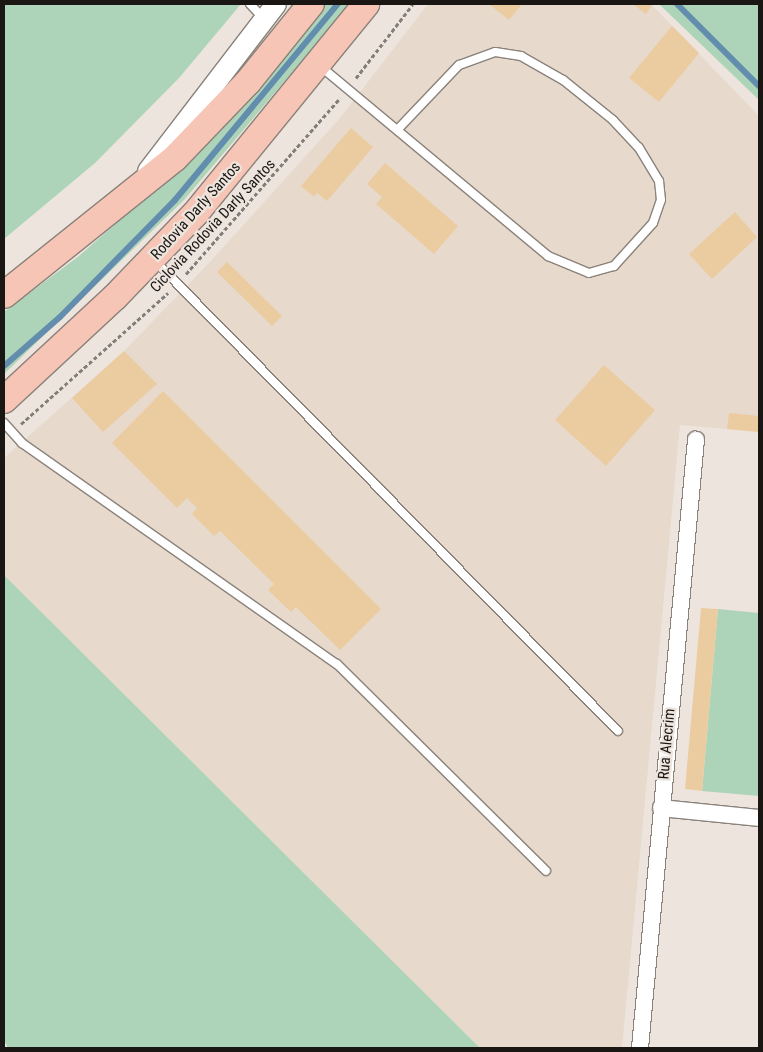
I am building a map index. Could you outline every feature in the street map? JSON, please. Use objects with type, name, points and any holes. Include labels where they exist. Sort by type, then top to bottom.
[{"type":"main road","points":[[4,295],[123,204],[224,108],[311,4]]},
{"type":"main road","name":"Rodovia Darly Santos","points":[[4,400],[153,259],[227,178],[366,4]]},
{"type":"street","points":[[123,204],[270,12]]},
{"type":"street","name":"Rua Alecrim","points":[[640,1048],[696,440]]},
{"type":"street","points":[[661,808],[759,818]]},
{"type":"lane","points":[[250,4],[270,12]]},
{"type":"lane","points":[[319,65],[346,90],[398,129],[548,256],[589,273],[614,266],[653,223],[661,200],[659,181],[639,148],[613,120],[563,80],[521,56],[495,52],[459,65],[398,129]]},
{"type":"lane","points":[[153,259],[618,732]]},
{"type":"lane","points":[[4,423],[12,432],[337,664],[546,871]]},
{"type":"path","name":"Ciclovia Rodovia Darly Santos","points":[[12,432],[178,283],[264,190],[413,4]]},
{"type":"shaded area","points":[[428,4],[651,4],[759,116],[759,432],[680,425],[622,1048],[480,1048],[4,575],[4,458],[124,351],[209,263],[340,118]]},
{"type":"green space","points":[[4,4],[241,4],[179,78],[95,163],[4,239]]},
{"type":"green space","points":[[323,4],[350,4],[184,200],[4,374],[4,312],[79,256],[182,165]]},
{"type":"green space","points":[[659,4],[759,4],[759,100]]},
{"type":"green space","points":[[4,575],[480,1048],[8,1048],[4,1040]]},
{"type":"green space","points":[[718,609],[759,613],[759,796],[702,791]]},
{"type":"building","points":[[489,4],[522,4],[509,20]]},
{"type":"building","points":[[633,4],[651,4],[652,5],[646,14]]},
{"type":"building","points":[[672,26],[699,53],[659,102],[629,78]]},
{"type":"building","points":[[351,128],[373,147],[327,201],[317,193],[314,197],[301,186]]},
{"type":"building","points":[[385,163],[458,226],[434,254],[376,204],[382,197],[367,184]]},
{"type":"building","points":[[735,212],[757,237],[712,279],[689,254]]},
{"type":"building","points":[[227,262],[282,316],[272,326],[217,272]]},
{"type":"building","points":[[124,351],[157,384],[103,432],[72,398]]},
{"type":"building","points":[[604,365],[655,410],[606,466],[555,420]]},
{"type":"building","points":[[163,391],[381,609],[340,650],[296,607],[291,612],[268,590],[274,584],[220,531],[214,536],[192,514],[197,508],[187,498],[177,508],[112,443]]},
{"type":"building","points":[[729,413],[759,416],[759,432],[727,429]]},
{"type":"building","points":[[701,608],[718,609],[702,791],[685,789]]},
{"type":"waterway","points":[[4,366],[60,317],[175,200],[338,4]]},
{"type":"waterway","points":[[677,4],[759,86]]}]
